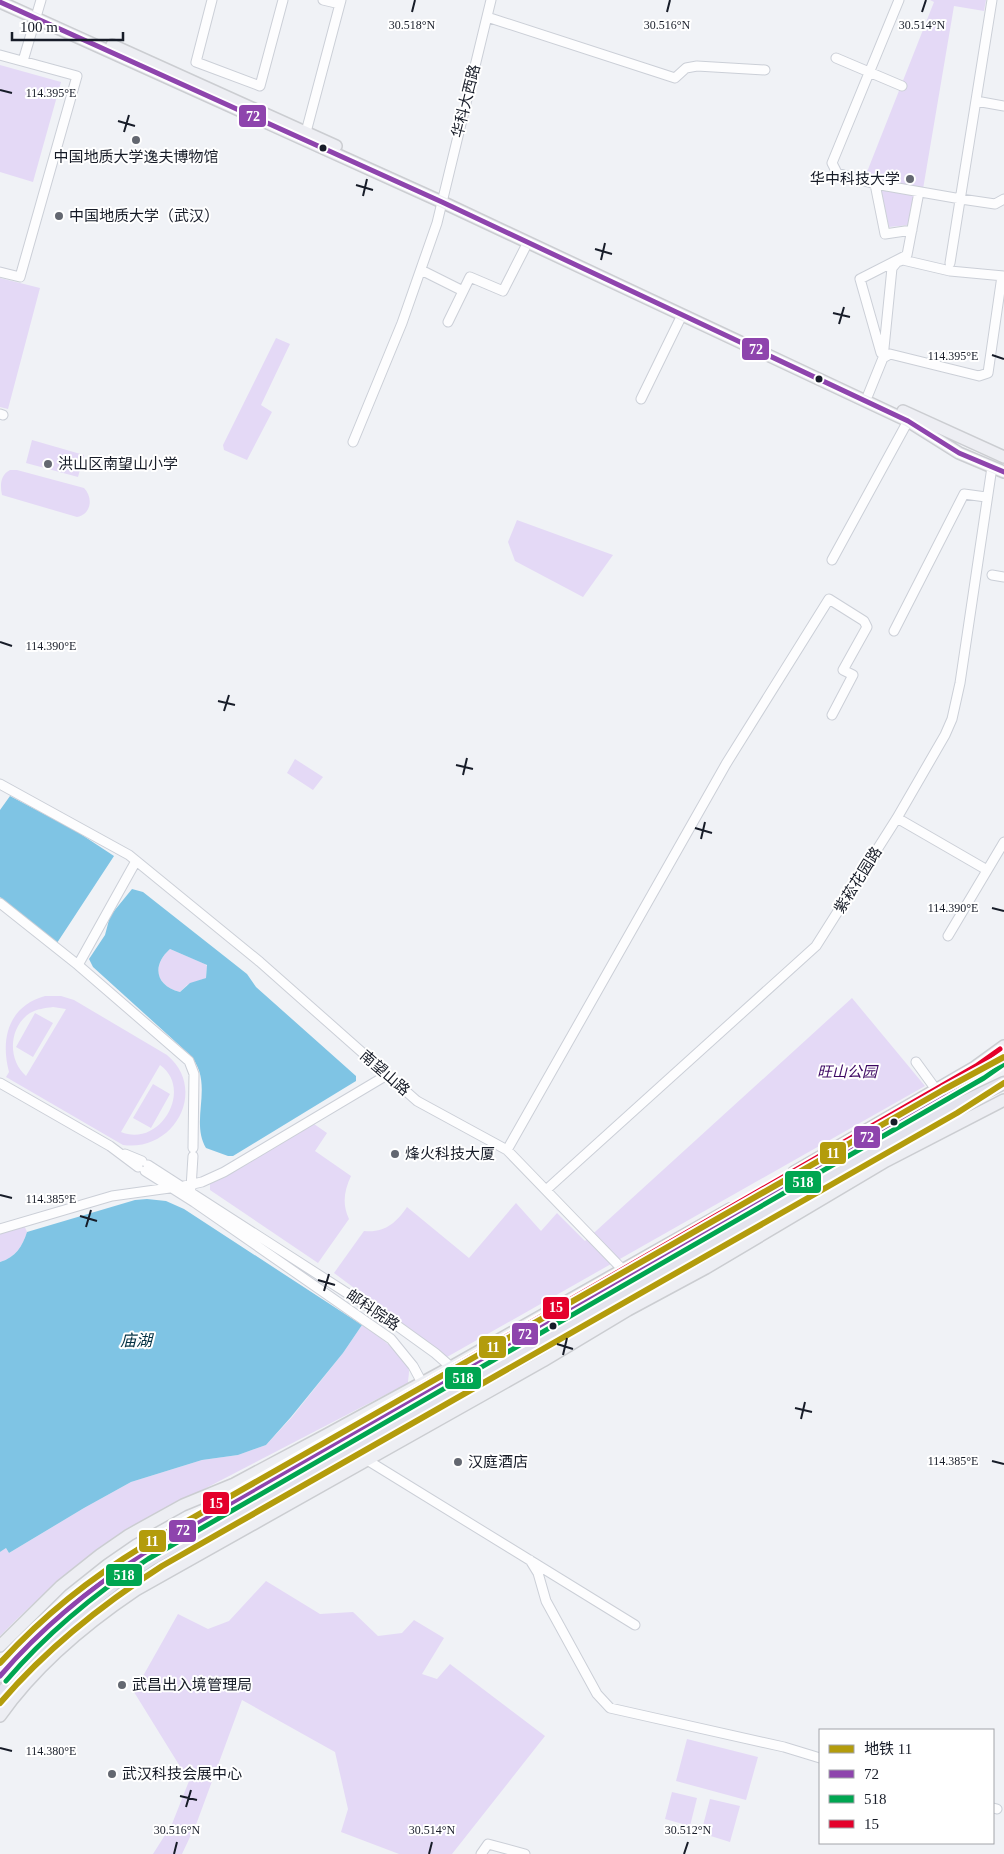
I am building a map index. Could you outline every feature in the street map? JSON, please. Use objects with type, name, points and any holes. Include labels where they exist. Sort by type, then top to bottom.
[{"type":"highway","points":[[980,1072],[1004,1055]]},
{"type":"highway","points":[[0,1676],[30,1642],[66,1607],[144,1553],[424,1386],[938,1092],[1004,1060]]},
{"type":"highway","points":[[0,1695],[26,1663],[57,1632],[116,1582],[151,1559],[358,1446],[943,1112],[1001,1083]]},
{"type":"main road","points":[[11,0],[36,15],[443,199],[1004,457]]},
{"type":"main road","points":[[0,2],[36,15],[306,132],[528,242],[908,422],[959,453],[1004,472]]},
{"type":"main road","points":[[938,1092],[1004,1046]]},
{"type":"main road","points":[[0,1716],[20,1690],[72,1638],[136,1590],[543,1361],[628,1310],[706,1268],[886,1161],[1004,1100]]},
{"type":"main road","points":[[0,1646],[61,1586],[129,1535],[183,1505],[234,1484],[424,1386]]},
{"type":"street","points":[[23,61],[40,0]]},
{"type":"street","points":[[212,0],[196,62],[260,86],[283,0]]},
{"type":"street","points":[[306,132],[340,2],[324,0]]},
{"type":"street","name":"华科大西路","points":[[353,442],[398,333],[437,223],[491,0]]},
{"type":"street","points":[[899,0],[832,163],[837,173],[875,184],[961,199],[995,204],[1004,199]]},
{"type":"street","points":[[950,263],[992,0]]},
{"type":"street","points":[[487,17],[675,78],[686,68],[697,66],[765,70]]},
{"type":"street","points":[[0,55],[77,76],[20,277],[0,272]]},
{"type":"street","points":[[836,58],[902,86]]},
{"type":"street","points":[[976,102],[1004,106]]},
{"type":"street","points":[[875,184],[885,234],[912,230]]},
{"type":"street","points":[[883,358],[860,279],[908,255],[919,192]]},
{"type":"street","points":[[448,322],[470,277],[503,291],[528,242]]},
{"type":"street","points":[[868,395],[883,358],[892,268],[897,262],[903,260],[950,271],[1003,276],[988,372],[979,376],[890,354],[883,358]]},
{"type":"street","points":[[421,270],[463,291]]},
{"type":"street","points":[[641,399],[682,315]]},
{"type":"street","points":[[832,560],[908,422]]},
{"type":"street","name":"紫菘花园路","points":[[546,1190],[816,946],[897,818],[945,735],[952,719],[960,683],[986,497],[992,467]]},
{"type":"street","points":[[894,631],[964,494],[986,497]]},
{"type":"street","points":[[992,575],[1004,577]]},
{"type":"street","points":[[508,1150],[726,764],[828,599],[864,621],[867,627],[843,670],[853,675],[832,716]]},
{"type":"street","name":"南望山路","points":[[0,784],[129,855],[260,962],[421,1104],[508,1150],[625,1272]]},
{"type":"street","points":[[897,818],[987,870]]},
{"type":"street","points":[[948,936],[1004,842]]},
{"type":"street","points":[[78,965],[139,864]]},
{"type":"street","points":[[0,903],[78,965],[192,1065],[194,1074],[193,1152],[189,1190]]},
{"type":"street","points":[[916,1062],[938,1092]]},
{"type":"street","points":[[0,1229],[112,1196],[171,1187],[189,1190],[224,1172],[387,1075]]},
{"type":"street","points":[[0,1083],[143,1166],[189,1190],[386,1335],[407,1356],[442,1418]]},
{"type":"street","points":[[143,1166],[171,1187]]},
{"type":"street","name":"邮科院路","points":[[189,1190],[392,1322],[435,1353],[453,1370],[473,1400]]},
{"type":"street","points":[[358,1446],[367,1460],[635,1625]]},
{"type":"street","points":[[530,1560],[538,1573],[546,1601],[597,1694],[610,1708],[784,1747],[819,1758]]},
{"type":"street","points":[[481,1854],[488,1844],[525,1854]]},
{"type":"green space","points":[[930,0],[986,0],[984,11],[954,6],[923,189],[865,177],[934,2]]},
{"type":"green space","points":[[0,65],[61,82],[33,182],[0,172]]},
{"type":"green space","points":[[881,189],[915,196],[909,225],[889,227]]},
{"type":"green space","points":[[0,278],[40,288],[8,409],[0,407]]},
{"type":"green space","points":[[276,338],[290,344],[261,405],[272,412],[247,460],[224,450],[223,445]]},
{"type":"green space","points":[[32,440],[84,455],[78,477],[26,463]]},
{"type":"green space","points":[[10,470],[17,470],[84,488],[89,496],[90,505],[86,512],[77,517],[2,495],[2,481],[4,475]]},
{"type":"green space","points":[[517,520],[613,555],[583,597],[515,561],[508,542]]},
{"type":"green space","points":[[295,759],[323,777],[313,790],[287,773]]},
{"type":"green space","points":[[170,949],[205,964],[207,966],[206,978],[187,985],[180,992],[166,985],[161,980],[158,968],[164,955]]},
{"type":"green space","points":[[45,996],[61,996],[74,1000],[167,1055],[179,1069],[185,1084],[185,1100],[180,1115],[171,1129],[158,1139],[142,1145],[123,1145],[6,1077],[9,1072],[6,1047],[10,1025],[15,1015],[33,1001]],"holes":[[[53,1007],[66,1009],[26,1076],[20,1069],[13,1052],[14,1035],[23,1019],[30,1013]],[[160,1065],[170,1075],[174,1088],[173,1101],[168,1114],[148,1132],[135,1135],[121,1132]]]},
{"type":"green space","name":"旺山公园","points":[[852,998],[925,1086],[447,1357],[334,1273],[364,1231],[384,1229],[399,1218],[407,1207],[469,1258],[516,1203],[541,1231],[557,1213],[585,1241]]},
{"type":"green space","points":[[35,1013],[53,1023],[33,1057],[16,1047]]},
{"type":"green space","points":[[153,1084],[170,1094],[151,1128],[133,1118]]},
{"type":"green space","points":[[314,1124],[327,1133],[315,1151],[351,1176],[345,1198],[345,1208],[349,1219],[318,1263],[210,1190],[210,1184]]},
{"type":"green space","points":[[24,1225],[27,1232],[20,1247],[6,1260],[0,1262],[0,1232]]},
{"type":"green space","points":[[362,1325],[390,1345],[403,1359],[409,1371],[408,1383],[135,1525],[64,1577],[31,1605],[0,1636],[0,1552],[6,1548],[9,1553],[131,1482],[202,1460],[238,1455],[266,1445],[292,1417],[343,1353]]},
{"type":"green space","points":[[266,1581],[320,1614],[353,1612],[378,1636],[402,1633],[414,1620],[444,1638],[422,1674],[437,1679],[450,1664],[545,1736],[452,1854],[399,1854],[341,1832],[348,1809],[335,1752],[242,1700],[197,1822],[182,1854],[153,1854],[172,1824],[189,1781],[134,1692],[178,1614],[208,1629],[229,1621]]},
{"type":"green space","points":[[687,1739],[758,1757],[746,1800],[676,1781]]},
{"type":"green space","points":[[672,1792],[697,1798],[690,1826],[665,1819]]},
{"type":"green space","points":[[710,1799],[740,1806],[730,1842],[701,1833]]},
{"type":"water","points":[[10,796],[76,831],[114,856],[57,943],[0,897],[0,810]]},
{"type":"water","points":[[132,889],[143,892],[247,974],[256,987],[356,1076],[356,1081],[233,1156],[206,1148],[201,1137],[202,1089],[197,1065],[189,1054],[93,967],[89,959],[105,935],[110,916]],"holes":[[[170,949],[207,965],[206,978],[190,983],[180,992],[172,989],[161,980],[158,968],[164,955]]]},
{"type":"water","name":"庙湖","points":[[135,1200],[166,1201],[184,1209],[362,1325],[343,1353],[266,1445],[238,1455],[202,1460],[131,1482],[9,1553],[6,1548],[0,1552],[0,1262],[18,1251],[27,1232]]},
{"type":"metro line","name":"11","points":[[0,1663],[33,1629],[68,1599],[105,1571],[145,1545],[1004,1057]]},
{"type":"metro line","name":"11","points":[[0,1703],[37,1664],[76,1628],[162,1566],[957,1113],[1004,1083]]},
{"type":"transit line","name":"72","points":[[0,2],[442,202],[908,421],[959,453],[1004,472]]},
{"type":"transit line","name":"15","points":[[0,1665],[32,1631],[66,1601],[84,1586],[140,1547],[976,1066],[1000,1049]]},
{"type":"transit line","name":"72","points":[[0,1676],[33,1641],[68,1609],[144,1553],[980,1072],[1004,1055]]},
{"type":"transit line","name":"518","points":[[6,1681],[72,1615],[148,1559],[984,1078],[1004,1064]]},
{"type":"place","name":"中国地质大学逸夫博物馆","points":[[136,140]]},
{"type":"place","name":"华中科技大学","points":[[910,179]]},
{"type":"place","name":"中国地质大学（武汉）","points":[[59,216]]},
{"type":"place","name":"洪山区南望山小学","points":[[48,464]]},
{"type":"place","name":"烽火科技大厦","points":[[395,1154]]},
{"type":"place","name":"汉庭酒店","points":[[458,1462]]},
{"type":"place","name":"武昌出入境管理局","points":[[122,1685]]},
{"type":"place","name":"武汉科技会展中心","points":[[112,1774]]}]
